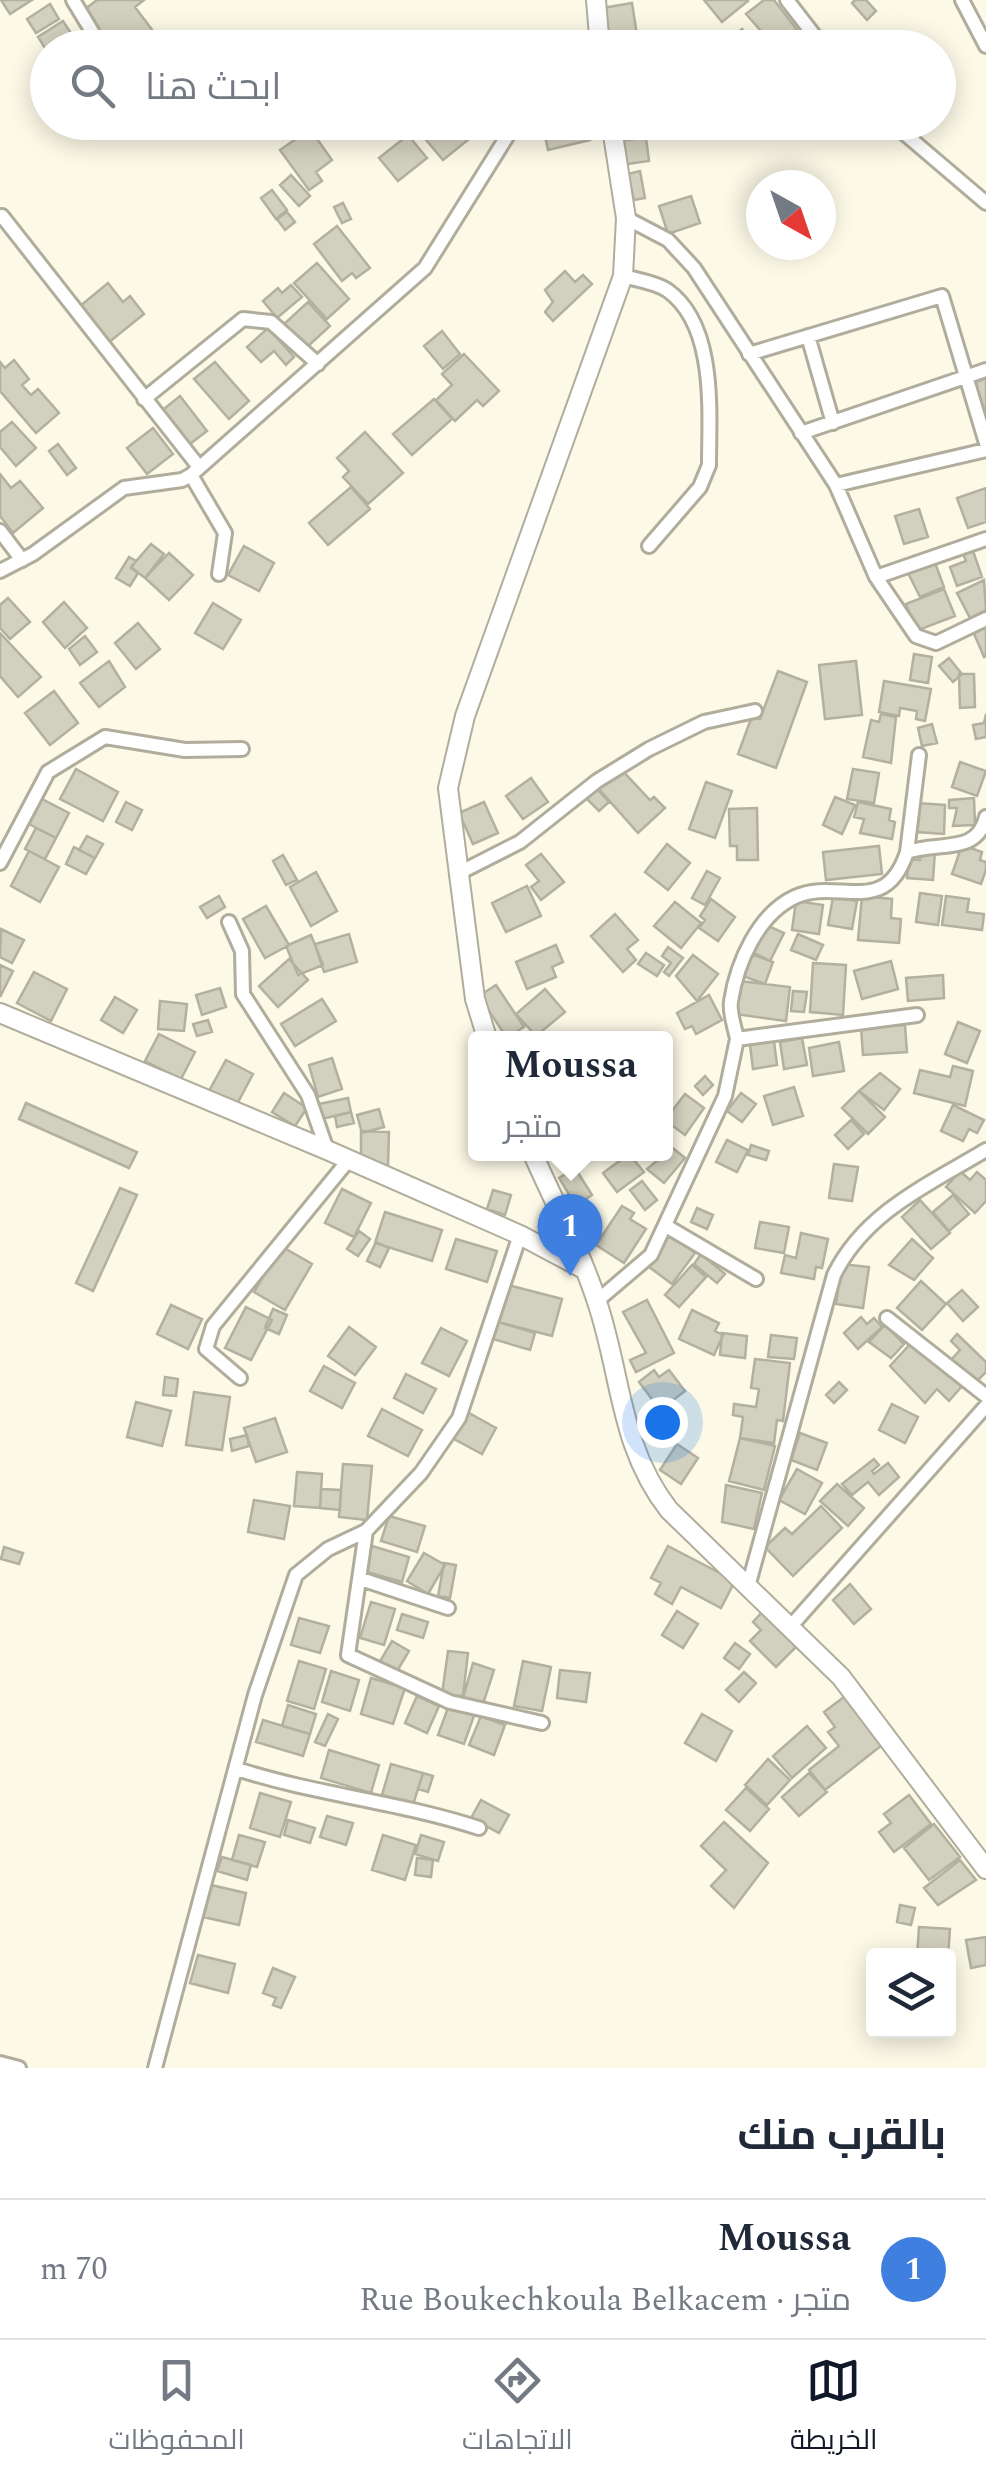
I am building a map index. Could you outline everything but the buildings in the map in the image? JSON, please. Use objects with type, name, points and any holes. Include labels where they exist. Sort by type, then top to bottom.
[{"type":"main road","points":[[596,0],[598,30]]},
{"type":"main road","points":[[485,1031],[475,999],[456,874],[448,788],[453,754],[623,276],[626,218],[614,140]]},
{"type":"main road","points":[[0,1013],[327,1150],[520,1235],[582,1268]]},
{"type":"main road","points":[[537,1161],[597,1301],[622,1407],[646,1480],[669,1510],[748,1582],[881,1726],[986,1869]]},
{"type":"street","points":[[73,0],[91,30]]},
{"type":"street","points":[[786,0],[810,30]]},
{"type":"street","points":[[962,0],[986,46]]},
{"type":"street","points":[[0,571],[22,560],[124,488],[182,480],[195,471],[425,268],[505,140]]},
{"type":"street","points":[[912,140],[986,202]]},
{"type":"street","points":[[2,216],[195,471],[225,533],[218,574]]},
{"type":"street","points":[[626,218],[668,240],[694,268],[836,485],[876,578],[916,636],[936,644],[986,619]]},
{"type":"street","points":[[623,276],[663,287],[676,298],[708,362],[709,465],[704,481],[649,546]]},
{"type":"street","points":[[749,354],[942,296],[986,446],[836,485]]},
{"type":"street","points":[[144,399],[243,318],[271,322],[318,364]]},
{"type":"street","points":[[808,336],[833,423]]},
{"type":"street","points":[[801,433],[986,370]]},
{"type":"street","points":[[0,530],[22,560]]},
{"type":"street","points":[[876,578],[986,538]]},
{"type":"street","points":[[456,874],[506,851],[597,780],[648,749],[704,722],[755,711]]},
{"type":"street","points":[[0,864],[48,772],[105,737],[184,750],[242,749]]},
{"type":"street","points":[[597,1301],[643,1264],[666,1226],[724,1096],[738,1040],[730,1004],[750,941],[776,909],[806,894],[876,890],[890,883],[907,852],[918,755]]},
{"type":"street","points":[[907,852],[928,844],[974,842],[982,834],[986,816]]},
{"type":"street","points":[[229,922],[242,952],[243,994],[308,1095],[327,1150]]},
{"type":"street","points":[[738,1040],[918,1015]]},
{"type":"street","points":[[748,1582],[834,1275],[847,1249],[894,1205],[986,1150]]},
{"type":"street","points":[[240,1378],[206,1349],[213,1326],[347,1162]]},
{"type":"street","points":[[666,1226],[756,1279]]},
{"type":"street","points":[[155,2068],[255,1695],[296,1575],[328,1549],[366,1530],[422,1473],[459,1418],[520,1235]]},
{"type":"street","points":[[887,1318],[986,1396]]},
{"type":"street","points":[[791,1626],[986,1406]]},
{"type":"street","points":[[366,1530],[348,1648],[351,1658],[450,1702],[542,1724]]},
{"type":"street","points":[[361,1579],[448,1608]]},
{"type":"street","points":[[237,1769],[301,1790],[420,1810],[479,1828]]},
{"type":"street","points":[[0,2063],[19,2068]]},
{"type":"place","name":"Moussa","points":[[570,1276]]}]
